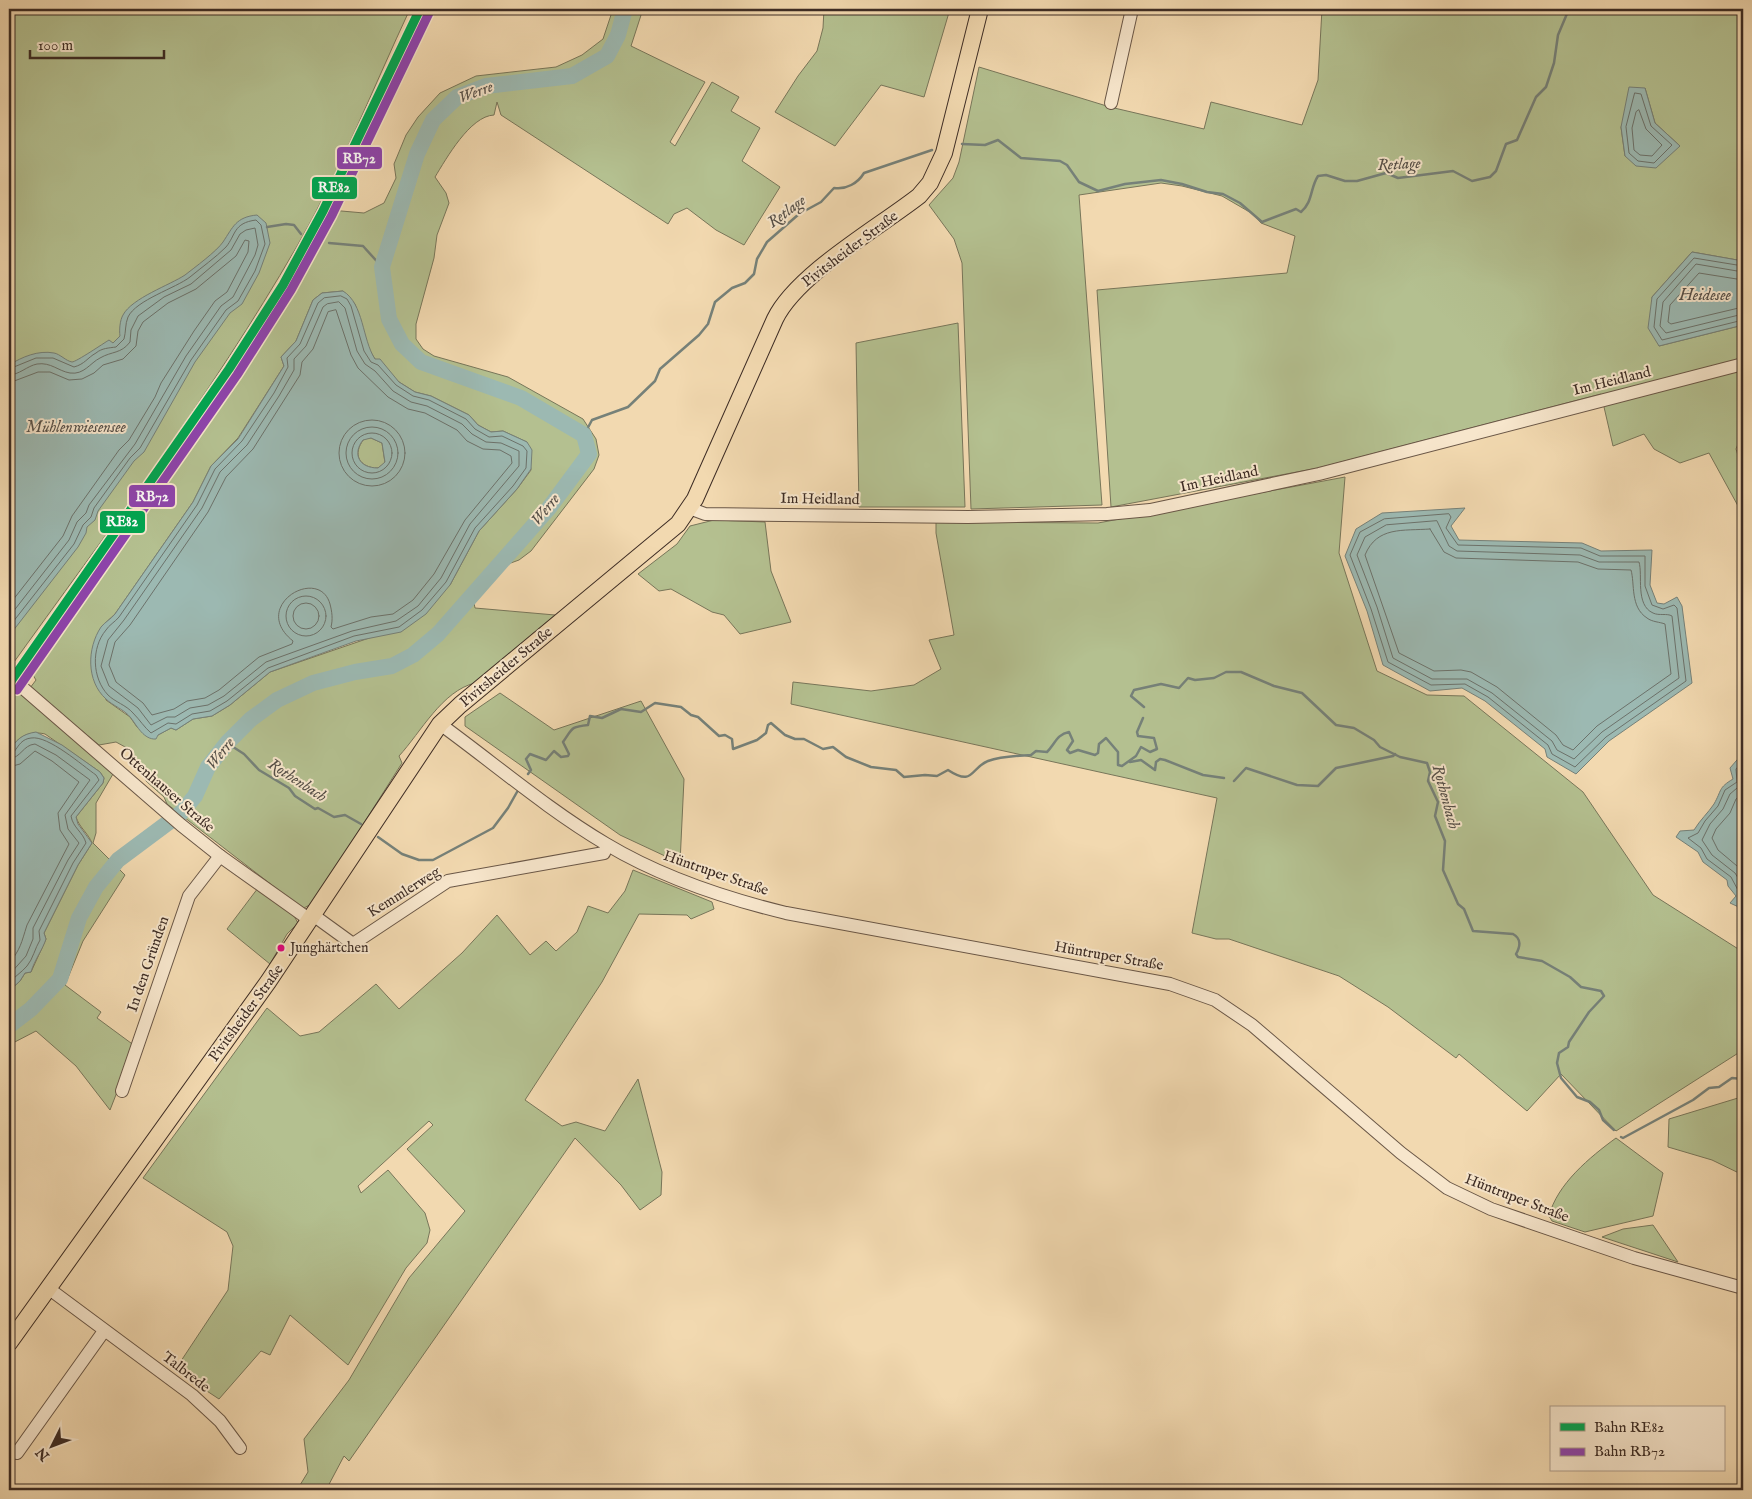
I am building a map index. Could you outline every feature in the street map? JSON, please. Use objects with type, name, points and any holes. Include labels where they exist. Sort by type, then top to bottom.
[{"type":"main road","name":"Pivitsheider Straße","points":[[9,1343],[268,982],[440,724],[460,705],[663,538],[689,508],[777,315],[790,297],[806,280],[919,196],[930,183],[944,153],[980,9]]},
{"type":"street","points":[[1111,103],[1132,9]]},
{"type":"street","name":"Im Heidland","points":[[689,508],[705,514],[958,517],[1107,514],[1150,510],[1318,474],[1743,364]]},
{"type":"street","name":"Ottenhauser Straße","points":[[9,676],[181,825],[220,856],[312,918]]},
{"type":"street","name":"Hüntruper Straße","points":[[440,724],[551,808],[607,845],[684,882],[763,908],[1170,984],[1216,1000],[1279,1047],[1401,1153],[1447,1188],[1491,1209],[1634,1258],[1743,1288]]},
{"type":"street","name":"Kemmlerweg","points":[[312,918],[353,944],[448,881],[604,852],[607,845]]},
{"type":"street","name":"In den Gründen","points":[[122,1091],[189,896],[220,856]]},
{"type":"street","name":"Talbrede","points":[[48,1288],[192,1395],[220,1421],[240,1448]]},
{"type":"street","points":[[16,1453],[104,1331]]},
{"type":"green space","points":[[9,9],[410,9],[327,190],[296,248],[263,303],[158,462],[9,669]]},
{"type":"green space","points":[[613,9],[643,9],[631,46],[705,82],[670,142],[675,146],[712,82],[739,97],[731,111],[760,128],[742,161],[780,187],[744,245],[716,230],[687,208],[674,214],[668,224],[501,115],[497,102],[494,115],[485,117],[468,130],[445,160],[435,177],[446,193],[449,203],[437,235],[434,258],[416,324],[416,339],[423,349],[434,356],[508,377],[583,419],[596,439],[599,455],[594,469],[531,551],[519,560],[508,564],[474,603],[475,608],[555,615],[475,683],[463,687],[442,703],[399,756],[402,763],[313,903],[304,908],[167,804],[164,797],[146,781],[142,765],[127,748],[116,742],[99,745],[30,688],[36,680],[28,667],[255,340],[290,284],[330,210],[364,213],[384,203],[396,178],[394,164],[406,135],[418,117],[440,93],[476,76],[556,67],[582,55],[603,39]],"holes":[[[343,291],[355,304],[368,348],[375,359],[399,382],[415,392],[431,396],[469,415],[478,425],[491,432],[503,431],[527,442],[531,470],[517,489],[479,531],[450,585],[375,636],[270,672],[230,705],[212,716],[193,719],[176,730],[171,728],[158,735],[137,727],[130,717],[106,700],[102,626],[115,614],[193,502],[211,466],[238,438],[284,366],[281,357],[296,341],[313,300],[322,293]]]},
{"type":"green space","points":[[824,9],[950,9],[924,97],[881,85],[835,146],[775,112],[817,51],[823,28]]},
{"type":"green space","points":[[1322,9],[1743,9],[1743,261],[1692,252],[1652,297],[1659,346],[1743,325],[1743,431],[1736,449],[1743,472],[1743,515],[1709,453],[1680,463],[1654,449],[1644,434],[1613,446],[1601,394],[1318,468],[1111,507],[1097,290],[1287,273],[1295,236],[1261,223],[1253,214],[1222,196],[1161,183],[1079,195],[1102,505],[971,509],[962,263],[954,239],[929,205],[953,178],[959,162],[979,67],[1110,107],[1204,129],[1211,102],[1302,125],[1318,80]],"holes":[[[1645,88],[1655,123],[1680,146],[1625,156],[1621,127]]]},
{"type":"green space","points":[[958,323],[965,507],[859,507],[856,343]]},
{"type":"green space","points":[[371,438],[382,443],[385,463],[378,468],[366,466],[359,459],[358,455],[358,450],[364,439]]},
{"type":"green space","points":[[1345,477],[1339,553],[1377,671],[1427,695],[1464,696],[1583,792],[1653,895],[1743,952],[1743,1050],[1616,1131],[1561,1074],[1527,1111],[1459,1054],[1456,1058],[1388,1007],[1339,976],[1229,939],[1216,939],[1192,933],[1217,798],[791,704],[793,682],[871,691],[914,685],[941,669],[929,640],[954,635],[936,533],[936,522],[1098,523]]},
{"type":"green space","points":[[714,520],[765,522],[771,571],[791,622],[740,634],[724,615],[712,612],[671,589],[659,591],[638,574],[677,544],[690,526]]},
{"type":"green space","points":[[14,688],[113,774],[96,803],[96,833],[93,843],[125,875],[83,941],[65,985],[101,1012],[97,1018],[135,1046],[110,1110],[76,1066],[36,1031],[9,1045],[9,991],[20,981],[25,973],[31,972],[46,939],[44,933],[78,865],[92,843],[76,817],[103,783],[104,778],[100,772],[45,734],[28,734],[19,739],[9,751],[9,695]]},
{"type":"green space","points":[[500,693],[554,730],[641,701],[684,779],[680,863],[620,835],[465,726],[465,717]]},
{"type":"green space","points":[[633,870],[712,902],[714,909],[691,919],[687,915],[639,914],[602,982],[525,1100],[562,1126],[576,1122],[605,1131],[638,1079],[662,1172],[661,1195],[640,1210],[621,1185],[575,1138],[349,1461],[344,1456],[326,1490],[297,1490],[308,1472],[304,1439],[349,1380],[409,1278],[465,1211],[407,1149],[433,1125],[429,1121],[358,1186],[361,1193],[388,1170],[425,1213],[430,1230],[427,1243],[406,1268],[348,1365],[290,1315],[270,1355],[261,1351],[219,1399],[175,1370],[228,1290],[233,1246],[227,1232],[143,1178],[267,1008],[300,1036],[319,1032],[376,984],[399,1009],[462,953],[497,915],[530,955],[546,941],[556,951],[577,932],[588,906],[608,913],[625,891]]},
{"type":"green space","points":[[258,888],[294,916],[298,923],[287,934],[270,964],[227,929]]},
{"type":"green space","points":[[1743,1098],[1743,1175],[1712,1160],[1668,1147],[1669,1119]]},
{"type":"green space","points":[[1616,1138],[1663,1173],[1653,1216],[1585,1232],[1552,1221],[1549,1216],[1553,1204],[1567,1182],[1585,1163]]},
{"type":"green space","points":[[1653,1225],[1678,1262],[1602,1237],[1623,1229]]},
{"type":"water","points":[[1629,87],[1645,88],[1655,123],[1680,146],[1656,168],[1636,166],[1625,156],[1621,127]]},
{"type":"water","name":"Mühlenwiesensee","points":[[257,215],[266,223],[270,243],[259,273],[242,304],[230,313],[195,362],[144,452],[134,461],[98,511],[95,520],[87,527],[86,533],[78,547],[9,636],[9,365],[25,357],[42,352],[56,354],[72,362],[109,340],[113,343],[120,336],[123,315],[134,303],[185,275],[216,250],[240,220]]},
{"type":"water","name":"Heidesee","points":[[1692,252],[1743,261],[1743,325],[1659,346],[1648,328],[1652,297]]},
{"type":"water","points":[[343,291],[350,297],[359,313],[367,342],[375,359],[380,359],[399,382],[415,392],[431,396],[469,415],[478,425],[491,432],[503,431],[527,442],[532,450],[531,469],[517,489],[479,531],[450,585],[426,614],[401,632],[356,641],[270,672],[230,705],[212,716],[193,719],[176,730],[171,728],[158,735],[156,739],[152,739],[141,732],[128,715],[99,692],[92,674],[91,664],[91,654],[96,635],[101,627],[115,614],[193,502],[211,466],[238,439],[284,366],[281,357],[296,341],[313,300],[322,293]],"holes":[[[371,438],[382,443],[385,462],[378,468],[366,466],[362,463],[359,459],[358,450],[363,440]]]},
{"type":"water","points":[[1465,508],[1451,526],[1459,540],[1582,543],[1601,551],[1652,550],[1650,585],[1657,603],[1664,604],[1677,597],[1682,606],[1692,683],[1609,741],[1576,774],[1547,757],[1545,749],[1485,701],[1462,688],[1430,691],[1383,665],[1367,611],[1345,556],[1356,529],[1382,513]]},
{"type":"water","points":[[36,732],[62,745],[100,772],[104,778],[103,783],[76,817],[78,824],[92,843],[78,865],[44,933],[46,939],[31,972],[25,973],[20,981],[9,991],[9,751],[20,738]]},
{"type":"water","points":[[1743,753],[1743,909],[1730,903],[1736,896],[1728,886],[1727,880],[1703,862],[1698,852],[1676,837],[1680,831],[1694,830],[1714,804],[1723,787],[1733,779],[1730,768]]},
{"type":"waterway","name":"Werre","points":[[9,1026],[31,1009],[60,979],[79,918],[96,887],[118,860],[181,813],[195,796],[208,767],[227,743],[251,719],[277,700],[313,683],[355,672],[392,666],[413,655],[438,634],[549,508],[589,454],[584,435],[521,398],[421,362],[402,344],[389,319],[382,267],[417,154],[433,120],[457,97],[486,86],[572,76],[607,56],[618,35],[625,9]]},
{"type":"waterway","name":"Retlage","points":[[962,144],[985,145],[998,140],[1021,158],[1060,161],[1067,165],[1079,182],[1098,191],[1125,184],[1161,180],[1207,192],[1223,194],[1240,203],[1262,222],[1296,209],[1301,212],[1308,204],[1318,176],[1326,175],[1345,181],[1357,181],[1386,173],[1398,178],[1453,171],[1472,181],[1490,177],[1496,171],[1506,144],[1517,140],[1536,97],[1546,87],[1554,63],[1558,35],[1569,9]]},
{"type":"waterway","name":"Retlage","points":[[584,435],[592,420],[628,407],[655,381],[660,369],[699,335],[708,324],[715,302],[732,288],[745,283],[754,274],[757,259],[767,242],[799,214],[821,202],[834,188],[843,188],[855,183],[864,173],[932,150]]},
{"type":"waterway","points":[[267,227],[286,224],[294,225],[301,234]]},
{"type":"waterway","points":[[329,243],[363,246],[382,267]]},
{"type":"waterway","name":"Rothenbach","points":[[1144,707],[1131,696],[1134,690],[1161,684],[1179,688],[1188,678],[1195,680],[1214,678],[1226,672],[1241,672],[1274,686],[1302,693],[1336,725],[1354,728],[1374,740],[1380,747],[1400,757],[1427,763],[1430,772],[1428,781],[1438,802],[1435,816],[1445,841],[1443,870],[1458,904],[1464,909],[1473,931],[1513,934],[1519,941],[1516,954],[1518,957],[1542,961],[1570,977],[1581,987],[1601,991],[1604,996],[1589,1012],[1569,1042],[1568,1047],[1559,1053],[1557,1063],[1561,1078],[1577,1097],[1590,1102],[1599,1110],[1603,1120],[1614,1130]]},
{"type":"waterway","name":"Rothenbach","points":[[528,774],[531,770],[526,759],[530,754],[546,760],[554,751],[561,757],[568,756],[569,754],[563,742],[572,729],[588,725],[590,716],[602,718],[621,709],[641,712],[655,703],[681,707],[691,715],[698,717],[719,736],[725,735],[732,739],[733,749],[757,740],[766,733],[768,725],[771,723],[785,735],[795,739],[804,739],[823,749],[833,747],[846,757],[871,767],[896,770],[904,777],[937,776],[948,770],[956,775],[967,776],[982,764],[993,759],[1031,755],[1036,751],[1047,752],[1059,737],[1069,732],[1073,741],[1067,750],[1070,753],[1078,750],[1095,755],[1098,753],[1099,744],[1106,738],[1118,752],[1118,765],[1122,766],[1136,756],[1141,747],[1150,752],[1157,749],[1154,738],[1138,736],[1137,732],[1143,718]]},
{"type":"waterway","name":"Rothenbach","points":[[227,743],[244,754],[259,770],[289,788],[295,796],[315,809],[318,808],[334,817],[345,815],[361,824]]},
{"type":"waterway","points":[[1234,781],[1246,768],[1297,785],[1318,786],[1336,768],[1395,754]]},
{"type":"waterway","points":[[1130,762],[1141,760],[1155,770],[1156,762],[1160,759],[1203,775],[1224,778]]},
{"type":"waterway","name":"Rothenbach","points":[[378,837],[402,854],[419,860],[433,860],[493,828],[517,792]]},
{"type":"waterway","name":"Rothenbach","points":[[1621,1137],[1623,1138],[1693,1100],[1709,1088],[1719,1087],[1732,1078],[1743,1079]]},
{"type":"rail line","name":"RE82","points":[[9,684],[229,369],[283,285],[323,211],[420,9]]},
{"type":"rail line","name":"RB72","points":[[17,690],[237,375],[291,290],[332,215],[429,13]]},
{"type":"place","name":"Junghärtchen","points":[[281,948]]}]
